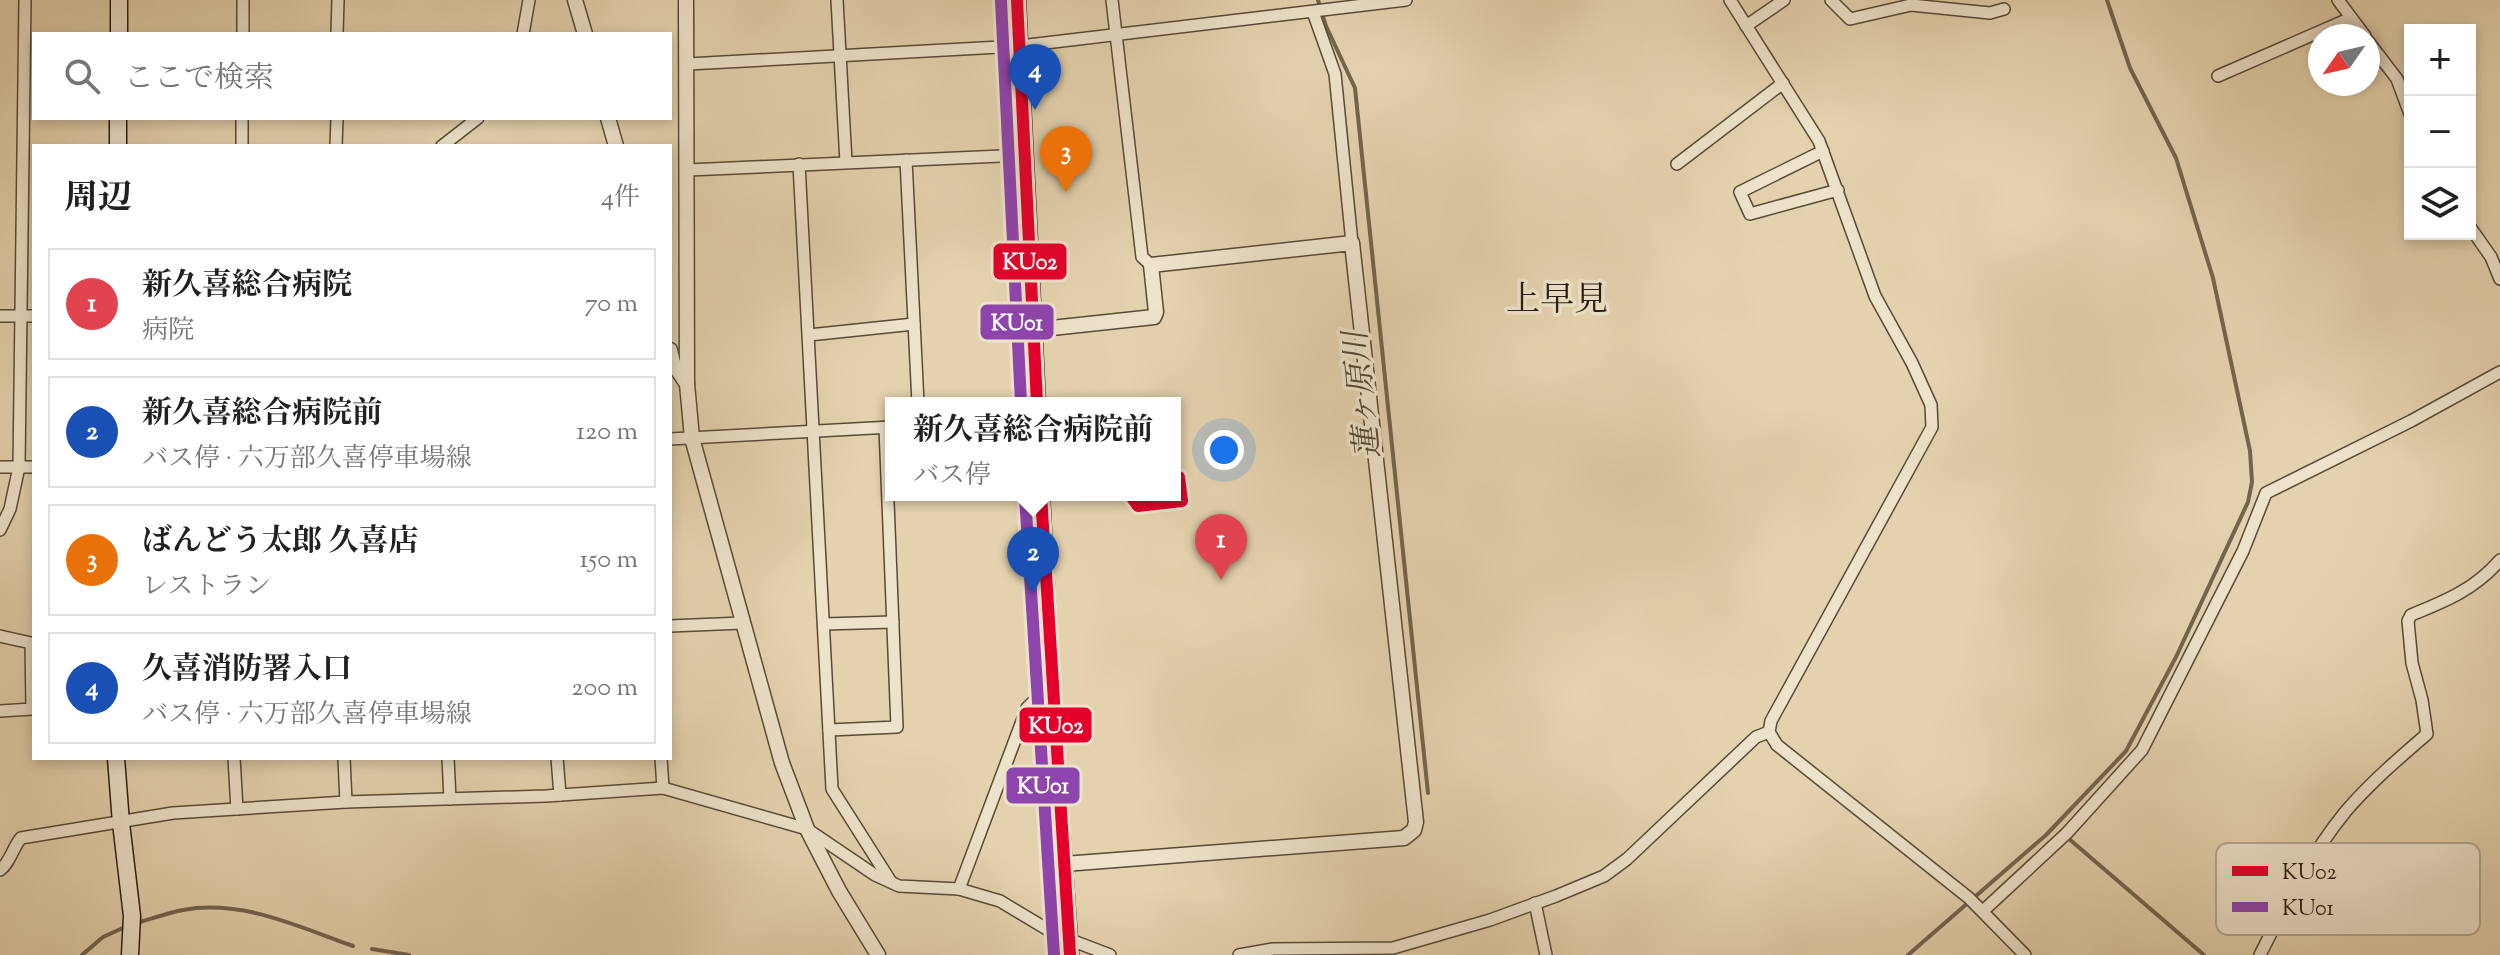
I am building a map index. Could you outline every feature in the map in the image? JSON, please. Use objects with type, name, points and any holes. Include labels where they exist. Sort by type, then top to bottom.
[{"type":"main road","points":[[119,0],[119,32]]},
{"type":"main road","points":[[1017,0],[1037,397]]},
{"type":"main road","points":[[118,120],[118,144]]},
{"type":"main road","points":[[1041,501],[1069,947]]},
{"type":"main road","points":[[116,760],[132,916],[130,955]]},
{"type":"street","points":[[0,530],[10,509],[19,467],[21,316],[28,167],[25,0]]},
{"type":"street","points":[[243,0],[243,32]]},
{"type":"street","points":[[337,32],[338,0]]},
{"type":"street","points":[[523,32],[529,0]]},
{"type":"street","points":[[575,0],[584,32]]},
{"type":"street","points":[[686,0],[687,384],[692,438],[782,763],[807,829],[839,891],[878,955]]},
{"type":"street","points":[[837,0],[846,162]]},
{"type":"street","points":[[1033,330],[1154,317],[1156,312],[1151,265],[1142,257],[1112,0]]},
{"type":"street","points":[[688,64],[1020,46],[1406,0]]},
{"type":"street","points":[[1730,0],[1823,151],[1875,296],[1931,405],[1932,427],[1771,721],[1769,732],[1777,745],[1977,905],[2025,955]]},
{"type":"street","points":[[1746,26],[1784,0]]},
{"type":"street","points":[[1831,0],[1850,19],[1911,5],[1990,13],[2004,9]]},
{"type":"street","points":[[2338,0],[2356,24]]},
{"type":"street","points":[[1064,864],[1404,838],[1414,830],[1335,74],[1314,12]]},
{"type":"street","points":[[2218,76],[2351,18]]},
{"type":"street","points":[[2380,57],[2397,79],[2404,98]]},
{"type":"street","points":[[1677,164],[1783,83]]},
{"type":"street","points":[[242,120],[242,144]]},
{"type":"street","points":[[336,144],[337,120]]},
{"type":"street","points":[[445,144],[475,120]]},
{"type":"street","points":[[609,120],[615,144]]},
{"type":"street","points":[[1823,151],[1740,192],[1750,214],[1838,190]]},
{"type":"street","points":[[688,170],[1026,155]]},
{"type":"street","points":[[906,160],[918,397]]},
{"type":"street","points":[[799,164],[832,789],[891,882]]},
{"type":"street","points":[[2476,233],[2496,253],[2500,279]]},
{"type":"street","points":[[1151,265],[1352,243]]},
{"type":"street","points":[[0,316],[32,316]]},
{"type":"street","points":[[809,335],[914,324]]},
{"type":"street","points":[[672,359],[687,384]]},
{"type":"street","points":[[1977,905],[2067,833],[2142,750],[2243,551],[2266,493],[2411,421],[2500,372]]},
{"type":"street","points":[[672,439],[885,427]]},
{"type":"street","points":[[0,467],[32,467]]},
{"type":"street","points":[[829,730],[897,727],[890,501]]},
{"type":"street","points":[[2325,843],[2345,813],[2387,768],[2427,734],[2412,663],[2408,621],[2411,615],[2456,598],[2487,575],[2500,560]]},
{"type":"street","points":[[824,624],[893,622]]},
{"type":"street","points":[[672,626],[742,623]]},
{"type":"street","points":[[0,636],[31,643],[32,709],[0,711]]},
{"type":"street","points":[[959,889],[1027,708],[1032,703],[1052,698]]},
{"type":"street","points":[[1239,955],[1273,949],[1393,948],[1477,924],[1604,876],[1756,737],[1769,732]]},
{"type":"street","points":[[234,760],[237,809]]},
{"type":"street","points":[[344,760],[346,802]]},
{"type":"street","points":[[448,760],[450,799]]},
{"type":"street","points":[[557,760],[560,795]]},
{"type":"street","points":[[661,760],[663,788]]},
{"type":"street","points":[[0,870],[6,866],[21,838],[173,813],[663,788],[807,829],[875,875],[899,886],[959,889],[1000,901],[1069,947],[1110,955]]},
{"type":"street","points":[[1535,903],[1546,955]]},
{"type":"street","points":[[2260,955],[2269,935]]},
{"type":"waterway","name":"蓮ヶ原川","points":[[1318,0],[1326,26],[1355,88],[1428,793]]},
{"type":"waterway","points":[[1908,955],[2046,835],[2126,751],[2176,657],[2248,502],[2252,482],[2250,451],[2213,278],[2176,158],[2130,68],[2107,0]]},
{"type":"waterway","points":[[2068,838],[2204,955]]},
{"type":"waterway","points":[[140,922],[183,910],[227,908],[291,923],[353,946]]},
{"type":"waterway","points":[[82,955],[103,937],[125,927]]},
{"type":"waterway","points":[[372,949],[409,955]]},
{"type":"transit line","name":"KU02","points":[[1017,0],[1037,397]]},
{"type":"transit line","name":"KU01","points":[[1001,1],[1021,397]]},
{"type":"transit line","name":"KU02","points":[[1134,501],[1138,506],[1182,501],[1181,493]]},
{"type":"transit line","name":"KU01","points":[[1025,501],[1054,955]]},
{"type":"transit line","name":"KU02","points":[[1041,501],[1070,955]]},
{"type":"place","name":"久喜消防署入口","points":[[1035,110]]},
{"type":"place","name":"ばんどう太郎 久喜店","points":[[1066,192]]},
{"type":"place","name":"新久喜総合病院","points":[[1221,580]]},
{"type":"place","name":"新久喜総合病院前","points":[[1033,593]]},
{"type":"district","name":"上早見","points":[[1557,301]]}]
